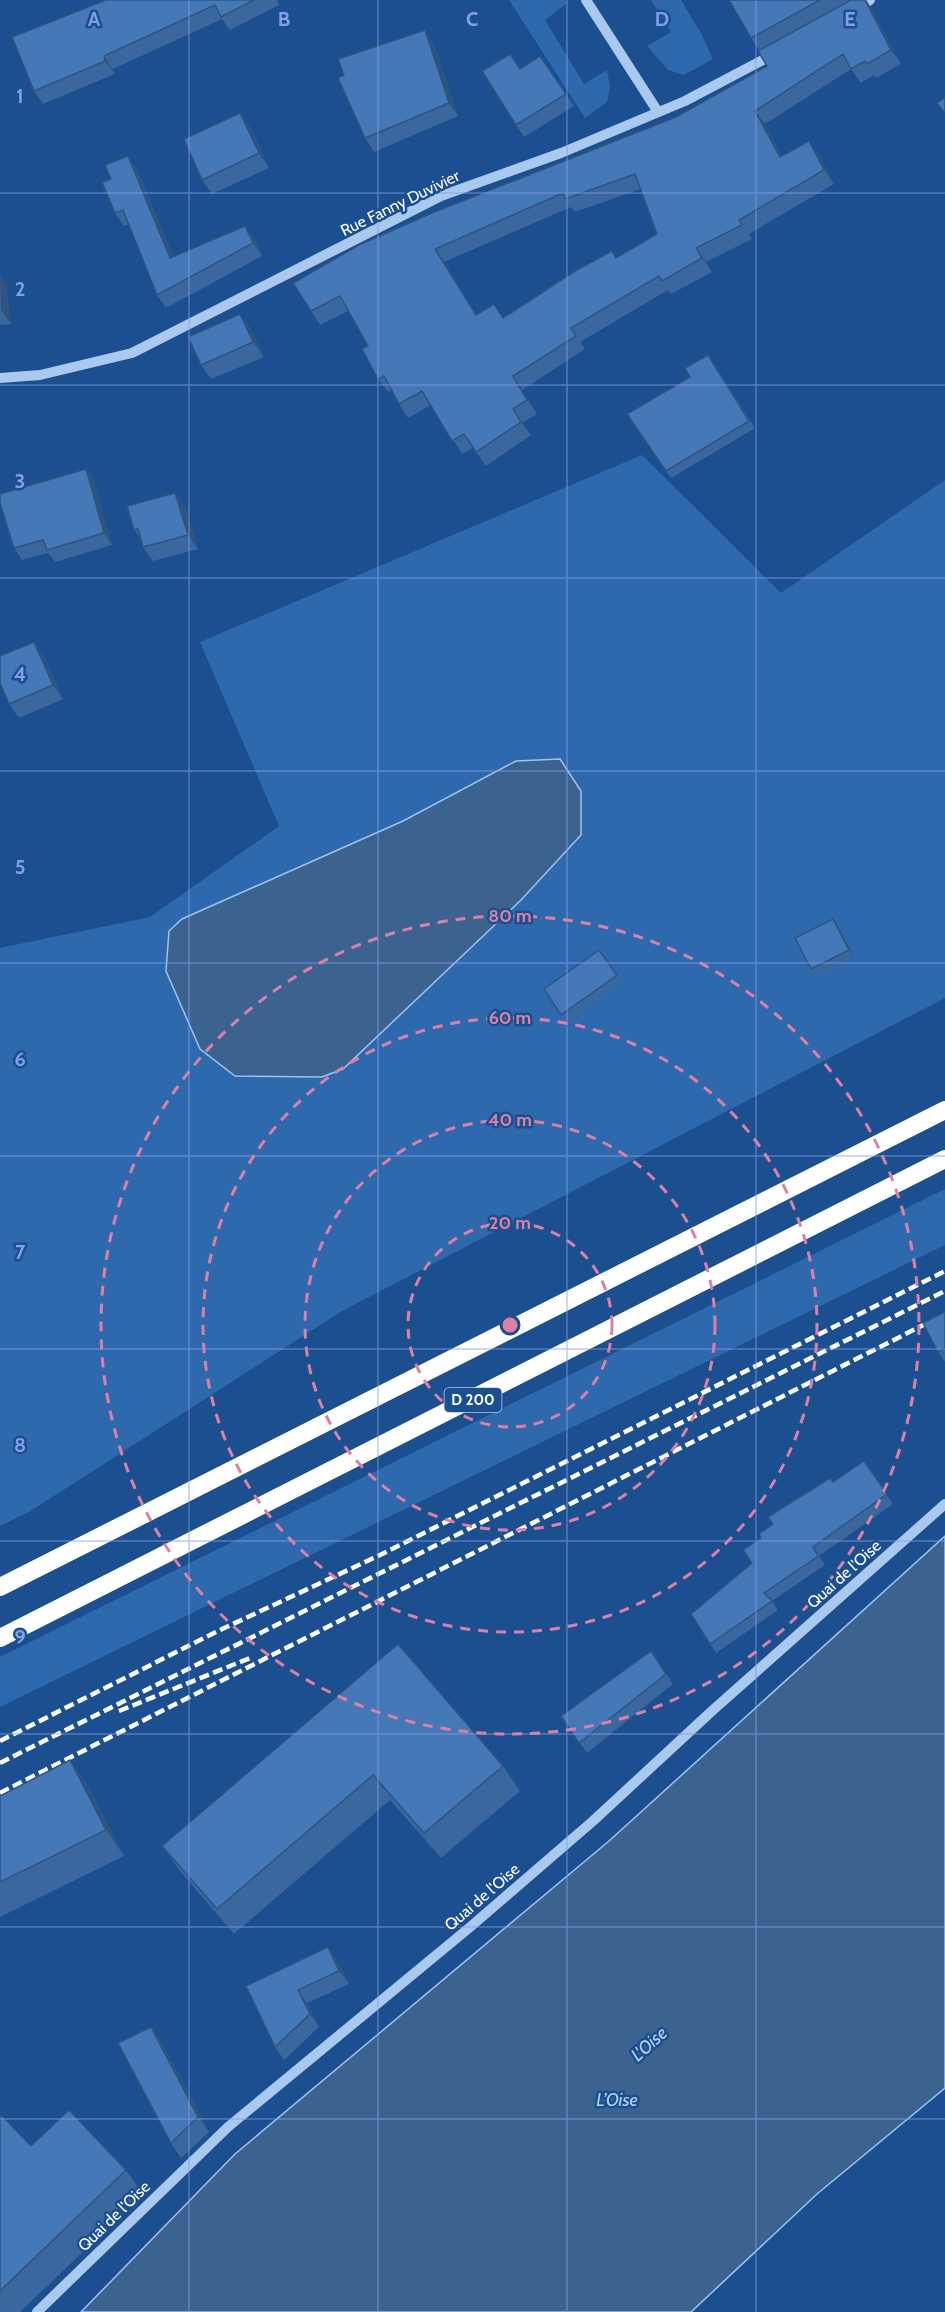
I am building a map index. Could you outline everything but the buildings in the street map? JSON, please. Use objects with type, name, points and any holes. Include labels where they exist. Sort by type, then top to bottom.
[{"type":"highway","name":"D 200","points":[[0,1587],[945,1110]]},
{"type":"highway","name":"D 200","points":[[0,1638],[945,1159]]},
{"type":"street","points":[[586,0],[658,112]]},
{"type":"street","points":[[849,14],[870,0]]},
{"type":"street","name":"Rue Fanny Duvivier","points":[[0,378],[40,375],[132,352],[441,196],[561,153],[685,101],[786,48]]},
{"type":"street","name":"Quai de l'Oise","points":[[37,2312],[228,2127],[469,1929],[576,1836],[713,1710],[945,1504]]},
{"type":"shaded area","points":[[509,0],[565,0],[567,3],[545,20],[584,84],[607,70],[610,87],[607,102],[585,118]]},
{"type":"shaded area","points":[[651,0],[681,0],[713,59],[684,75],[668,70],[647,46],[671,32]]},
{"type":"shaded area","points":[[642,455],[781,593],[945,480],[945,998],[342,1311],[29,1512],[0,1526],[0,948],[150,917],[279,826],[200,642]],"holes":[[[516,761],[581,835],[521,900],[343,1068],[403,821]]]},
{"type":"shaded area","points":[[945,1189],[945,1245],[0,1707],[0,1657]]},
{"type":"water","points":[[560,759],[581,791],[581,835],[521,900],[343,1069],[322,1077],[235,1076],[200,1049],[166,971],[169,931],[182,919],[403,821],[516,761]]},
{"type":"water","name":"L’Oise","points":[[945,1536],[945,2088],[817,2194],[691,2312],[81,2312],[235,2154],[609,1841]]},
{"type":"railway","points":[[0,1741],[216,1632],[380,1555],[945,1271]]},
{"type":"railway","points":[[0,1763],[945,1291]]},
{"type":"railway","points":[[0,1793],[945,1314]]},
{"type":"railway","points":[[119,1711],[250,1658]]},
{"type":"water label","name":"L'Oise","points":[[649,2044]]}]
